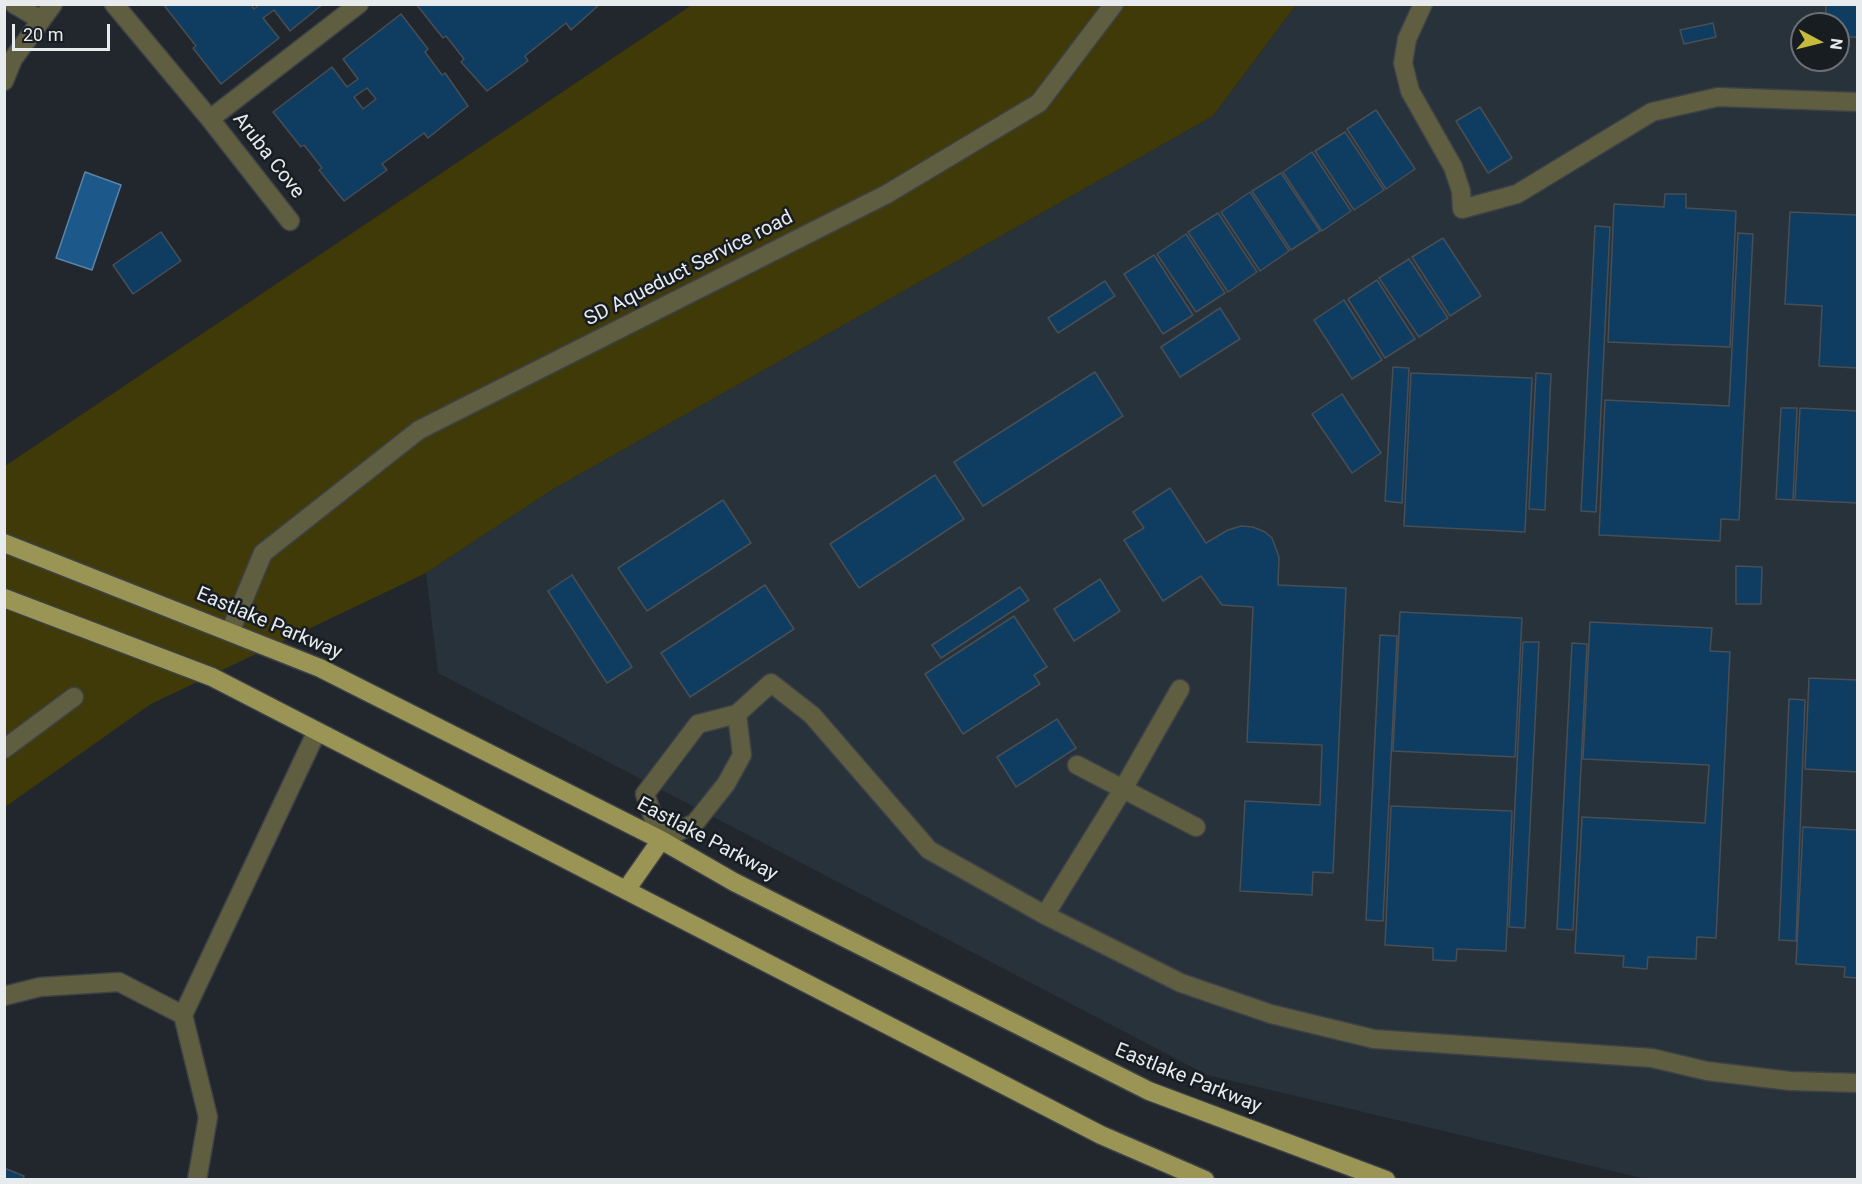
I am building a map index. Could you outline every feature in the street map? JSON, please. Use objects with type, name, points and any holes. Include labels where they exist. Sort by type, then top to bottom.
[{"type":"main road","name":"Eastlake Parkway","points":[[4,543],[320,668],[661,840],[734,882],[1149,1091],[1386,1179]]},
{"type":"main road","points":[[4,598],[212,677],[1101,1135],[1205,1179]]},
{"type":"main road","points":[[626,890],[661,840]]},
{"type":"street","points":[[14,4],[41,20]]},
{"type":"street","points":[[4,81],[13,58],[53,4]]},
{"type":"street","name":"Aruba Cove","points":[[114,4],[210,119],[290,221]]},
{"type":"street","name":"Aruba Cove","points":[[210,119],[359,4]]},
{"type":"street","name":"SD Aqueduct Service road","points":[[230,632],[263,553],[419,430],[887,194],[1039,103],[1114,4]]},
{"type":"street","points":[[1423,4],[1407,39],[1403,63],[1410,91],[1453,167],[1461,191],[1462,209],[1517,194],[1652,112],[1718,97],[1857,102]]},
{"type":"street","points":[[737,714],[742,755],[726,784],[695,823],[661,840],[645,794],[698,724],[737,714],[771,683],[813,715],[929,850],[1045,915],[1181,982],[1271,1014],[1374,1039],[1652,1058],[1707,1071],[1790,1082],[1857,1083]]},
{"type":"street","points":[[1045,915],[1123,789],[1180,689]]},
{"type":"street","points":[[4,749],[74,697]]},
{"type":"street","points":[[197,1179],[208,1117],[183,1015],[317,731]]},
{"type":"street","points":[[1077,765],[1196,827]]},
{"type":"street","points":[[4,996],[40,987],[119,982],[183,1015]]},
{"type":"shaded area","points":[[692,5],[1296,5],[1213,116],[550,491],[426,573],[151,704],[5,807],[5,466]]},
{"type":"shaded area","points":[[1296,5],[1857,5],[1857,1179],[1646,1179],[1207,1075],[438,673],[426,573],[550,491],[1213,116]]},
{"type":"water","points":[[85,172],[121,185],[92,270],[56,258]]},
{"type":"building","points":[[163,4],[251,4],[254,9],[260,4],[323,4],[290,31],[274,10],[263,18],[279,38],[221,84],[193,48],[196,46]]},
{"type":"building","points":[[416,4],[600,4],[571,30],[566,23],[525,56],[528,61],[487,91],[461,62],[464,59],[446,36],[443,38]]},
{"type":"building","points":[[1826,4],[1858,4],[1858,37],[1850,37],[1850,12],[1826,12]]},
{"type":"building","points":[[401,14],[428,49],[425,52],[442,75],[445,73],[468,106],[428,138],[424,133],[382,164],[387,170],[344,201],[319,170],[322,168],[304,145],[301,147],[273,112],[332,67],[347,87],[358,79],[343,59]],"holes":[[[367,88],[376,99],[363,109],[354,97]]]},
{"type":"building","points":[[1713,23],[1716,37],[1684,44],[1680,30]]},
{"type":"building","points":[[1480,107],[1512,158],[1488,173],[1456,121]]},
{"type":"building","points":[[1376,110],[1415,169],[1386,189],[1347,129]]},
{"type":"building","points":[[1345,132],[1384,190],[1354,210],[1315,151]]},
{"type":"building","points":[[1312,152],[1351,211],[1322,231],[1283,172]]},
{"type":"building","points":[[1281,173],[1320,231],[1291,250],[1252,191]]},
{"type":"building","points":[[1250,192],[1289,251],[1260,271],[1221,212]]},
{"type":"building","points":[[1665,194],[1686,194],[1686,208],[1736,211],[1730,347],[1608,342],[1614,204],[1664,207]]},
{"type":"building","points":[[1790,212],[1858,215],[1858,368],[1819,366],[1822,306],[1785,304]]},
{"type":"building","points":[[1218,213],[1257,272],[1228,292],[1188,232]]},
{"type":"building","points":[[1595,226],[1610,227],[1596,512],[1581,511]]},
{"type":"building","points":[[161,232],[181,261],[133,294],[113,265]]},
{"type":"building","points":[[1738,233],[1753,234],[1739,520],[1721,519],[1720,541],[1599,535],[1605,400],[1729,406]]},
{"type":"building","points":[[1186,234],[1225,293],[1196,312],[1157,254]]},
{"type":"building","points":[[1443,238],[1481,296],[1450,316],[1412,257]]},
{"type":"building","points":[[1154,255],[1193,315],[1163,334],[1124,274]]},
{"type":"building","points":[[1409,259],[1448,318],[1419,337],[1379,278]]},
{"type":"building","points":[[1377,280],[1415,339],[1385,358],[1348,299]]},
{"type":"building","points":[[1105,281],[1115,296],[1058,333],[1048,318]]},
{"type":"building","points":[[1344,300],[1382,360],[1352,379],[1314,320]]},
{"type":"building","points":[[1220,308],[1240,339],[1180,377],[1161,347]]},
{"type":"building","points":[[1393,367],[1409,368],[1402,503],[1385,501]]},
{"type":"building","points":[[1095,372],[1123,416],[983,506],[954,462]]},
{"type":"building","points":[[1411,373],[1532,378],[1525,532],[1404,526]]},
{"type":"building","points":[[1536,373],[1551,374],[1545,510],[1529,509]]},
{"type":"building","points":[[1342,394],[1381,453],[1352,473],[1312,414]]},
{"type":"building","points":[[1781,408],[1797,408],[1793,500],[1776,499]]},
{"type":"building","points":[[1800,408],[1858,411],[1858,503],[1795,500]]},
{"type":"building","points":[[935,475],[964,519],[859,588],[830,544]]},
{"type":"building","points":[[1170,488],[1206,543],[1228,530],[1241,526],[1253,527],[1272,538],[1279,557],[1278,585],[1346,588],[1333,873],[1313,872],[1312,895],[1240,891],[1245,801],[1320,805],[1322,745],[1247,742],[1253,607],[1222,605],[1201,576],[1163,601],[1124,540],[1144,528],[1133,512]]},
{"type":"building","points":[[723,500],[751,543],[647,611],[618,568]]},
{"type":"building","points":[[1736,566],[1762,567],[1761,604],[1736,604]]},
{"type":"building","points":[[572,575],[632,667],[607,683],[548,591]]},
{"type":"building","points":[[1100,579],[1120,611],[1074,641],[1054,609]]},
{"type":"building","points":[[765,585],[794,629],[690,697],[661,653]]},
{"type":"building","points":[[1020,587],[1029,600],[941,658],[932,645]]},
{"type":"building","points":[[1400,612],[1522,618],[1515,757],[1393,751]]},
{"type":"building","points":[[1014,616],[1047,667],[1034,675],[1040,684],[963,734],[925,674]]},
{"type":"building","points":[[1590,622],[1712,628],[1710,651],[1730,652],[1716,938],[1697,937],[1696,959],[1648,957],[1647,969],[1623,967],[1624,956],[1575,953],[1582,817],[1705,823],[1709,765],[1583,759]]},
{"type":"building","points":[[1380,635],[1397,636],[1383,921],[1366,920]]},
{"type":"building","points":[[1523,642],[1539,642],[1525,928],[1509,927]]},
{"type":"building","points":[[1572,643],[1587,644],[1573,930],[1557,929]]},
{"type":"building","points":[[1809,678],[1858,680],[1858,772],[1805,769]]},
{"type":"building","points":[[1789,699],[1805,700],[1796,941],[1779,940]]},
{"type":"building","points":[[1057,719],[1076,748],[1016,787],[997,757]]},
{"type":"building","points":[[1391,806],[1512,811],[1506,951],[1457,949],[1456,961],[1433,960],[1433,948],[1385,945]]},
{"type":"building","points":[[1803,827],[1858,830],[1858,978],[1844,977],[1845,967],[1796,964]]},
{"type":"building","points":[[4,1168],[24,1176],[23,1180],[4,1180]]}]
